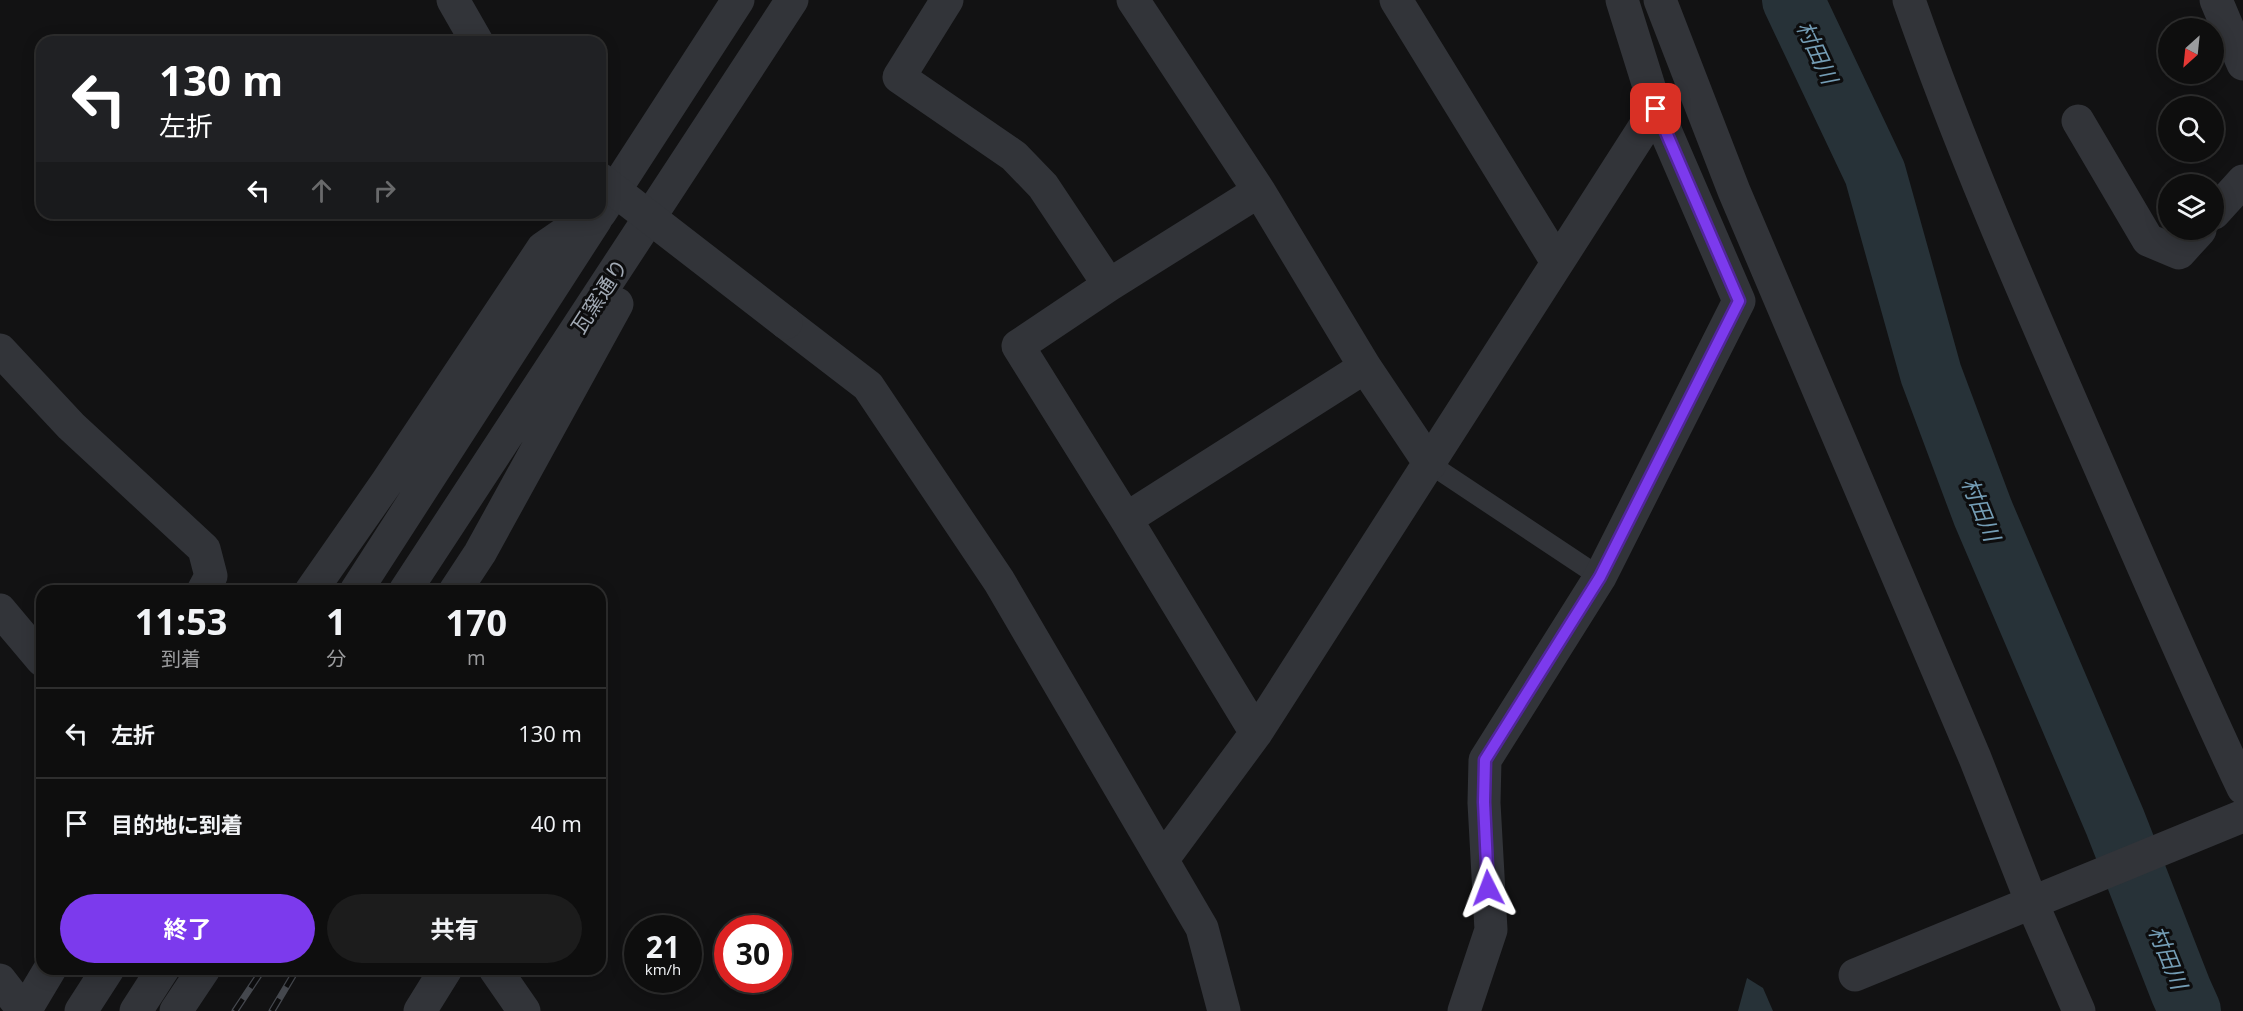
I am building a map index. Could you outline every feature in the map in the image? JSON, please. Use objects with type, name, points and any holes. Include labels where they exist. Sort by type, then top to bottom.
[{"type":"street","points":[[453,0],[474,36]]},
{"type":"street","name":"瓦窯通り","points":[[606,196],[738,0]]},
{"type":"street","name":"瓦窯通り","points":[[409,585],[792,0]]},
{"type":"street","points":[[947,0],[899,77],[1014,156],[1043,186],[1108,285]]},
{"type":"street","points":[[1132,0],[1259,191],[1365,367],[1430,464]]},
{"type":"street","points":[[1396,0],[1557,261]]},
{"type":"street","points":[[1464,1011],[1491,930],[1484,802],[1485,760],[1600,577],[1739,301],[1656,109],[1622,0]]},
{"type":"street","points":[[1660,0],[1734,191],[1976,758],[2032,903],[2079,1011]]},
{"type":"street","points":[[1909,0],[1927,52],[2022,287],[2201,700],[2243,788]]},
{"type":"street","points":[[2216,0],[2243,64]]},
{"type":"street","points":[[1163,859],[1256,733],[1656,109]]},
{"type":"street","points":[[2078,122],[2148,240],[2179,253],[2191,240]]},
{"type":"street","points":[[2224,202],[2243,181]]},
{"type":"street","points":[[1256,733],[1018,346],[1108,285],[1259,191]]},
{"type":"street","points":[[606,209],[786,323],[868,386],[999,581],[1163,859],[1202,928],[1224,1011]]},
{"type":"street","points":[[315,585],[387,482],[543,248],[581,219]]},
{"type":"street","name":"瓦窯通り","points":[[360,585],[591,219]]},
{"type":"street","points":[[459,585],[480,553],[622,294],[638,237]]},
{"type":"street","points":[[0,350],[71,426],[204,549],[210,576],[206,585]]},
{"type":"street","points":[[1126,519],[1365,367]]},
{"type":"street","points":[[0,610],[36,653]]},
{"type":"street","points":[[1855,975],[2243,816]]},
{"type":"street","points":[[0,980],[25,1011],[46,975]]},
{"type":"street","points":[[81,1011],[104,975]]},
{"type":"street","points":[[136,1011],[159,975]]},
{"type":"street","points":[[176,1011],[200,975]]},
{"type":"street","points":[[420,1011],[442,975]]},
{"type":"street","points":[[499,975],[524,1011]]},
{"type":"lane","points":[[1430,464],[1600,577]]},
{"type":"shaded area","points":[[1747,978],[1763,988],[1773,1011],[1738,1011]]},
{"type":"waterway","name":"村田川","points":[[1793,0],[1875,173],[1931,374],[1983,513],[2115,822],[2190,1011]]},
{"type":"railway","points":[[235,1011],[259,975]]},
{"type":"railway","points":[[272,1011],[293,975]]},
{"type":"route","points":[[1488,888],[1484,802],[1485,760],[1600,577],[1739,301],[1656,109]]}]
